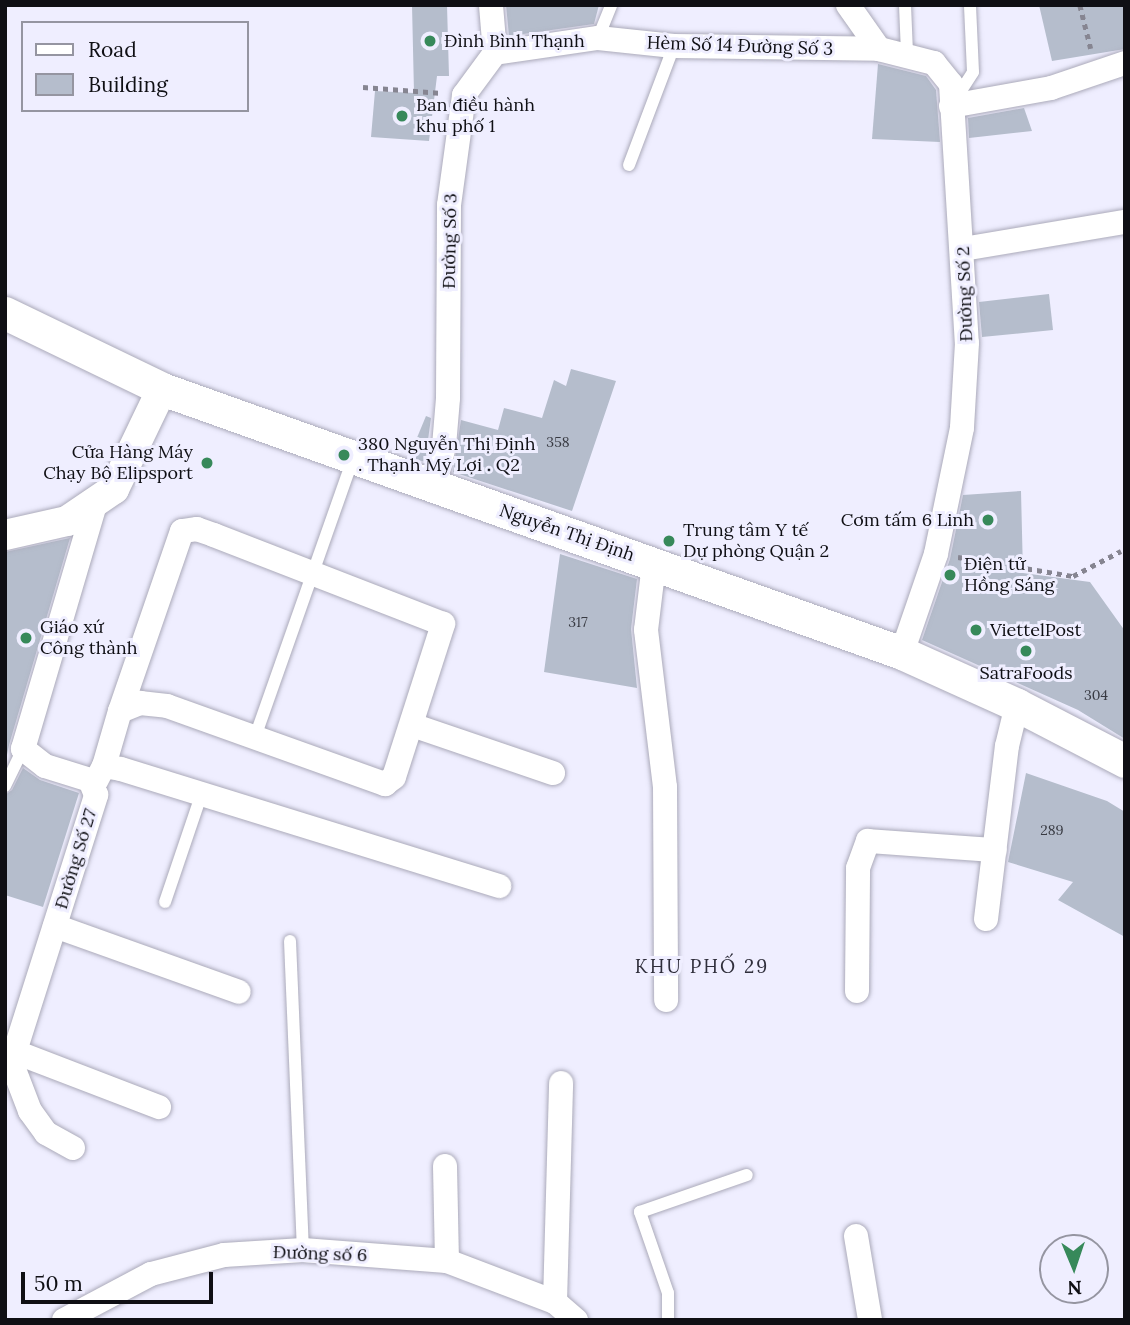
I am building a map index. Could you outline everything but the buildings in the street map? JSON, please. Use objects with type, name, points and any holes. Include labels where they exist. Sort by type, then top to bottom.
[{"type":"main road","name":"Nguyễn Thị Định","points":[[5,313],[162,390],[902,653],[1017,705],[1124,759]]},
{"type":"street","points":[[491,5],[495,53]]},
{"type":"street","points":[[848,5],[879,49]]},
{"type":"street","name":"Hèm Số 14 Đường Số 3","points":[[495,53],[598,38],[674,46],[879,49],[907,53],[934,63],[951,84],[951,106]]},
{"type":"street","name":"Đường Số 3","points":[[433,487],[444,446],[449,205],[464,95],[495,53]]},
{"type":"street","points":[[951,106],[1051,88],[1125,63]]},
{"type":"street","name":"Đường Số 2","points":[[902,653],[936,554],[962,428],[967,343],[963,249],[951,106]]},
{"type":"street","points":[[963,249],[1125,222]]},
{"type":"street","points":[[5,535],[67,520],[95,505],[114,489],[162,390]]},
{"type":"street","points":[[23,748],[95,505]]},
{"type":"street","points":[[120,711],[140,703],[167,706],[385,785],[394,777],[443,624],[197,529],[183,531],[120,711],[99,776],[202,793],[499,886]]},
{"type":"street","points":[[654,564],[646,630],[665,787],[666,1000]]},
{"type":"street","points":[[986,919],[1017,705]]},
{"type":"street","points":[[412,725],[553,773]]},
{"type":"street","name":"Đường Số 27","points":[[23,748],[45,766],[78,774],[90,780],[99,776]]},
{"type":"street","name":"Đường Số 27","points":[[10,1050],[55,926],[96,794],[99,776]]},
{"type":"street","points":[[856,992],[858,868],[868,841],[995,850]]},
{"type":"street","points":[[55,926],[239,992]]},
{"type":"street","points":[[10,1050],[159,1107]]},
{"type":"street","points":[[10,1050],[14,1069],[30,1111],[46,1133],[73,1148]]},
{"type":"street","points":[[555,1302],[561,1083]]},
{"type":"street","points":[[445,1166],[447,1261]]},
{"type":"street","points":[[856,1236],[870,1320]]},
{"type":"street","name":"Đường số 6","points":[[67,1319],[151,1274],[224,1255],[303,1250],[447,1261],[555,1302],[576,1320]]},
{"type":"lane","points":[[598,38],[611,5]]},
{"type":"lane","points":[[905,5],[907,53]]},
{"type":"lane","points":[[951,106],[973,72],[970,5]]},
{"type":"lane","points":[[629,164],[674,46]]},
{"type":"lane","points":[[254,737],[353,458]]},
{"type":"lane","points":[[5,786],[23,748]]},
{"type":"lane","points":[[165,902],[202,793]]},
{"type":"lane","points":[[290,942],[303,1250]]},
{"type":"lane","points":[[668,1320],[667,1293],[640,1212],[747,1175]]},
{"type":"path","points":[[1080,5],[1097,73]]},
{"type":"path","points":[[363,87],[464,95]]},
{"type":"path","points":[[936,554],[1073,576],[1121,551]]},
{"type":"place","name":"Đình Bình Thạnh","points":[[430,41]]},
{"type":"place","name":"Ban điều hành khu phố 1","points":[[402,116]]},
{"type":"place","name":"380 Nguyễn Thị Định . Thạnh Mỹ Lợi . Q2","points":[[344,455]]},
{"type":"place","name":"Cửa Hàng Máy Chạy Bộ Elipsport","points":[[207,463]]},
{"type":"place","name":"Cơm tấm 6 Linh","points":[[988,520]]},
{"type":"place","name":"Trung tâm Y tế Dự phòng Quận 2","points":[[669,541]]},
{"type":"place","name":"Điện tử Hồng Sáng","points":[[950,575]]},
{"type":"place","name":"ViettelPost","points":[[976,630]]},
{"type":"place","name":"Giáo xứ Công thành","points":[[26,638]]},
{"type":"place","name":"SatraFoods","points":[[1026,651]]},
{"type":"district","name":"KHU PHỐ 29","points":[[702,967]]}]
